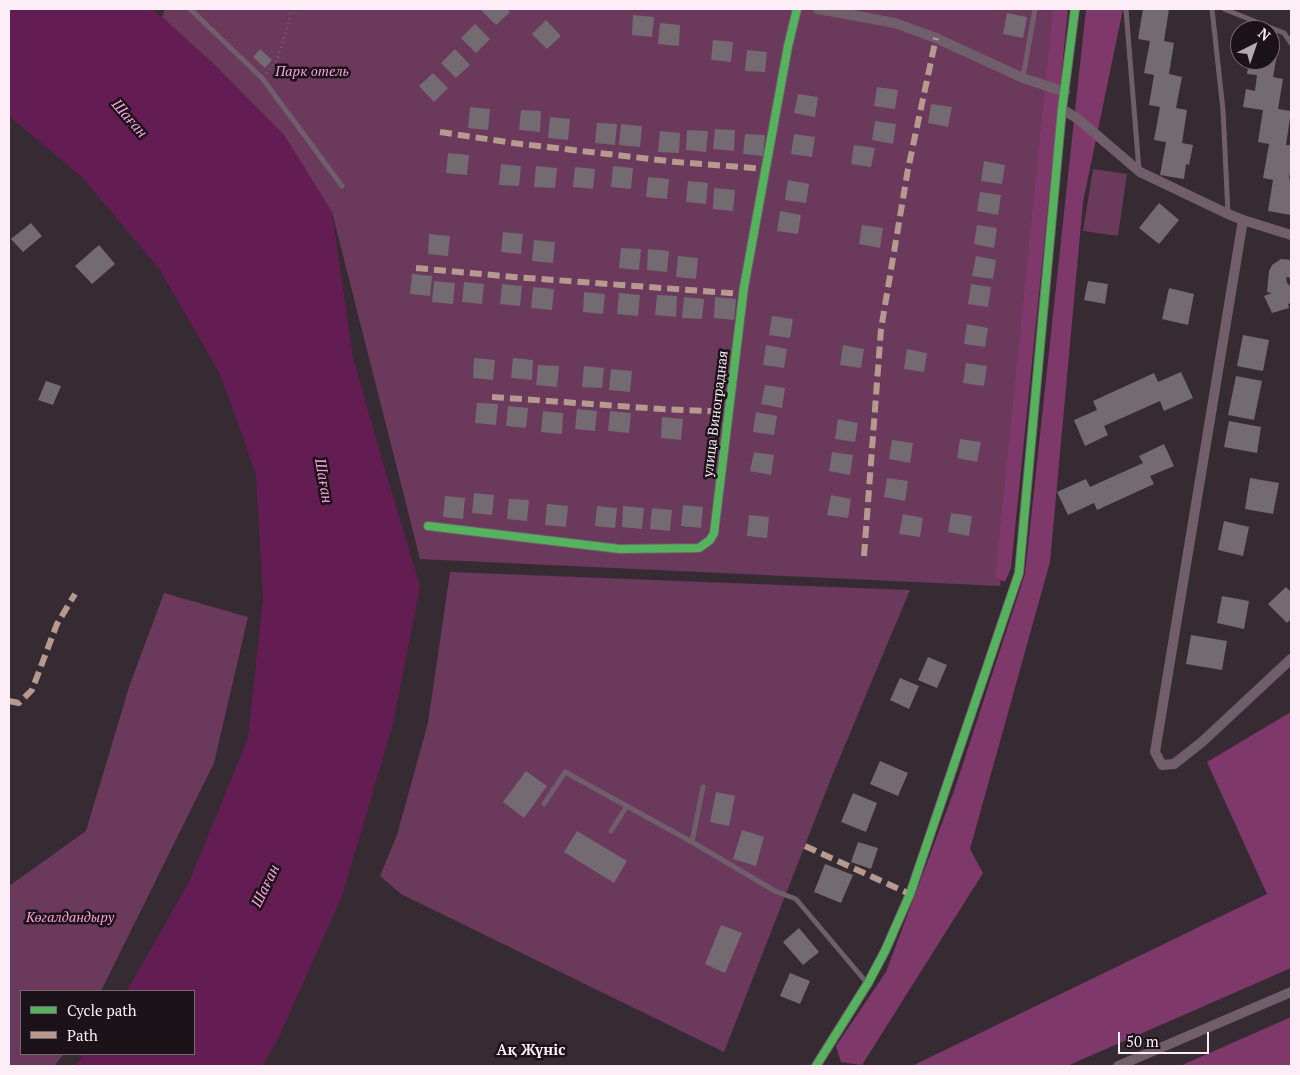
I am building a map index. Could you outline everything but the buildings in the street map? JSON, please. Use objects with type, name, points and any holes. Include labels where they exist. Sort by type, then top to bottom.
[{"type":"street","name":"улица Виноградная","points":[[428,526],[620,549],[699,548],[710,540],[714,533],[744,287],[788,46],[797,9]]},
{"type":"street","points":[[818,9],[895,23],[936,38],[1023,78],[1064,92]]},
{"type":"street","points":[[816,1066],[868,983],[885,951],[910,894],[1019,573],[1062,109],[1075,9]]},
{"type":"street","points":[[1062,109],[1140,172],[1228,214],[1291,235]]},
{"type":"street","points":[[1243,220],[1155,752],[1162,765],[1174,764],[1202,742],[1291,659]]},
{"type":"street","points":[[1118,1066],[1291,992]]},
{"type":"lane","points":[[190,9],[262,78],[342,186]]},
{"type":"lane","points":[[1023,78],[1035,9]]},
{"type":"lane","points":[[1127,9],[1140,172]]},
{"type":"lane","points":[[1212,9],[1223,110],[1228,214]]},
{"type":"lane","points":[[1224,9],[1284,33],[1291,43]]},
{"type":"lane","points":[[544,804],[565,772],[692,842],[775,891],[796,899],[868,983]]},
{"type":"lane","points":[[692,842],[703,787]]},
{"type":"lane","points":[[612,831],[627,806]]},
{"type":"path","points":[[262,78],[276,63],[292,9]]},
{"type":"green space","name":"Парк отель","points":[[165,9],[1061,9],[1000,586],[420,559],[332,212],[219,69],[162,17]]},
{"type":"green space","points":[[1093,169],[1127,174],[1118,236],[1083,231]]},
{"type":"green space","points":[[450,572],[910,590],[832,776],[724,1052],[401,894],[380,876],[397,835],[428,723]]},
{"type":"green space","name":"Көгалдандыру","points":[[164,593],[248,617],[214,763],[101,990],[20,990],[20,1055],[63,1055],[54,1066],[9,1066],[9,886],[86,831],[129,687]]},
{"type":"shaded area","points":[[1053,9],[1068,9],[1011,568],[1005,582],[995,578]]},
{"type":"shaded area","points":[[1086,9],[1123,9],[1083,202],[1050,562],[970,849],[983,873],[862,1065],[841,1062],[836,1046],[886,972],[954,791],[1025,574]]},
{"type":"shaded area","points":[[1291,712],[1291,968],[1067,1066],[912,1066],[1267,894],[1207,762]]},
{"type":"shaded area","points":[[1291,1017],[1291,1066],[1180,1066]]},
{"type":"water","name":"Шаған","points":[[9,9],[151,9],[219,69],[285,136],[332,212],[353,358],[420,586],[393,724],[342,896],[278,1039],[262,1066],[75,1066],[83,1055],[195,1055],[195,990],[128,990],[190,880],[248,738],[263,599],[256,474],[220,374],[160,270],[83,178],[9,116]]},
{"type":"marked path","points":[[864,556],[881,329],[908,169],[936,38]]},
{"type":"marked path","points":[[440,132],[513,143],[676,162],[766,169]]},
{"type":"marked path","points":[[416,268],[743,294]]},
{"type":"marked path","points":[[492,397],[729,412]]},
{"type":"marked path","points":[[9,701],[19,703],[32,690],[57,624],[75,594]]},
{"type":"marked path","points":[[805,846],[910,894]]},
{"type":"cycle path","points":[[428,526],[620,549],[699,548],[710,540],[714,533],[744,287],[788,46],[797,9]]},
{"type":"cycle path","points":[[816,1066],[868,983],[885,951],[910,894],[1019,573],[1062,109],[1075,9]]},
{"type":"district","name":"Ақ Жүніс","points":[[531,1051]]}]
